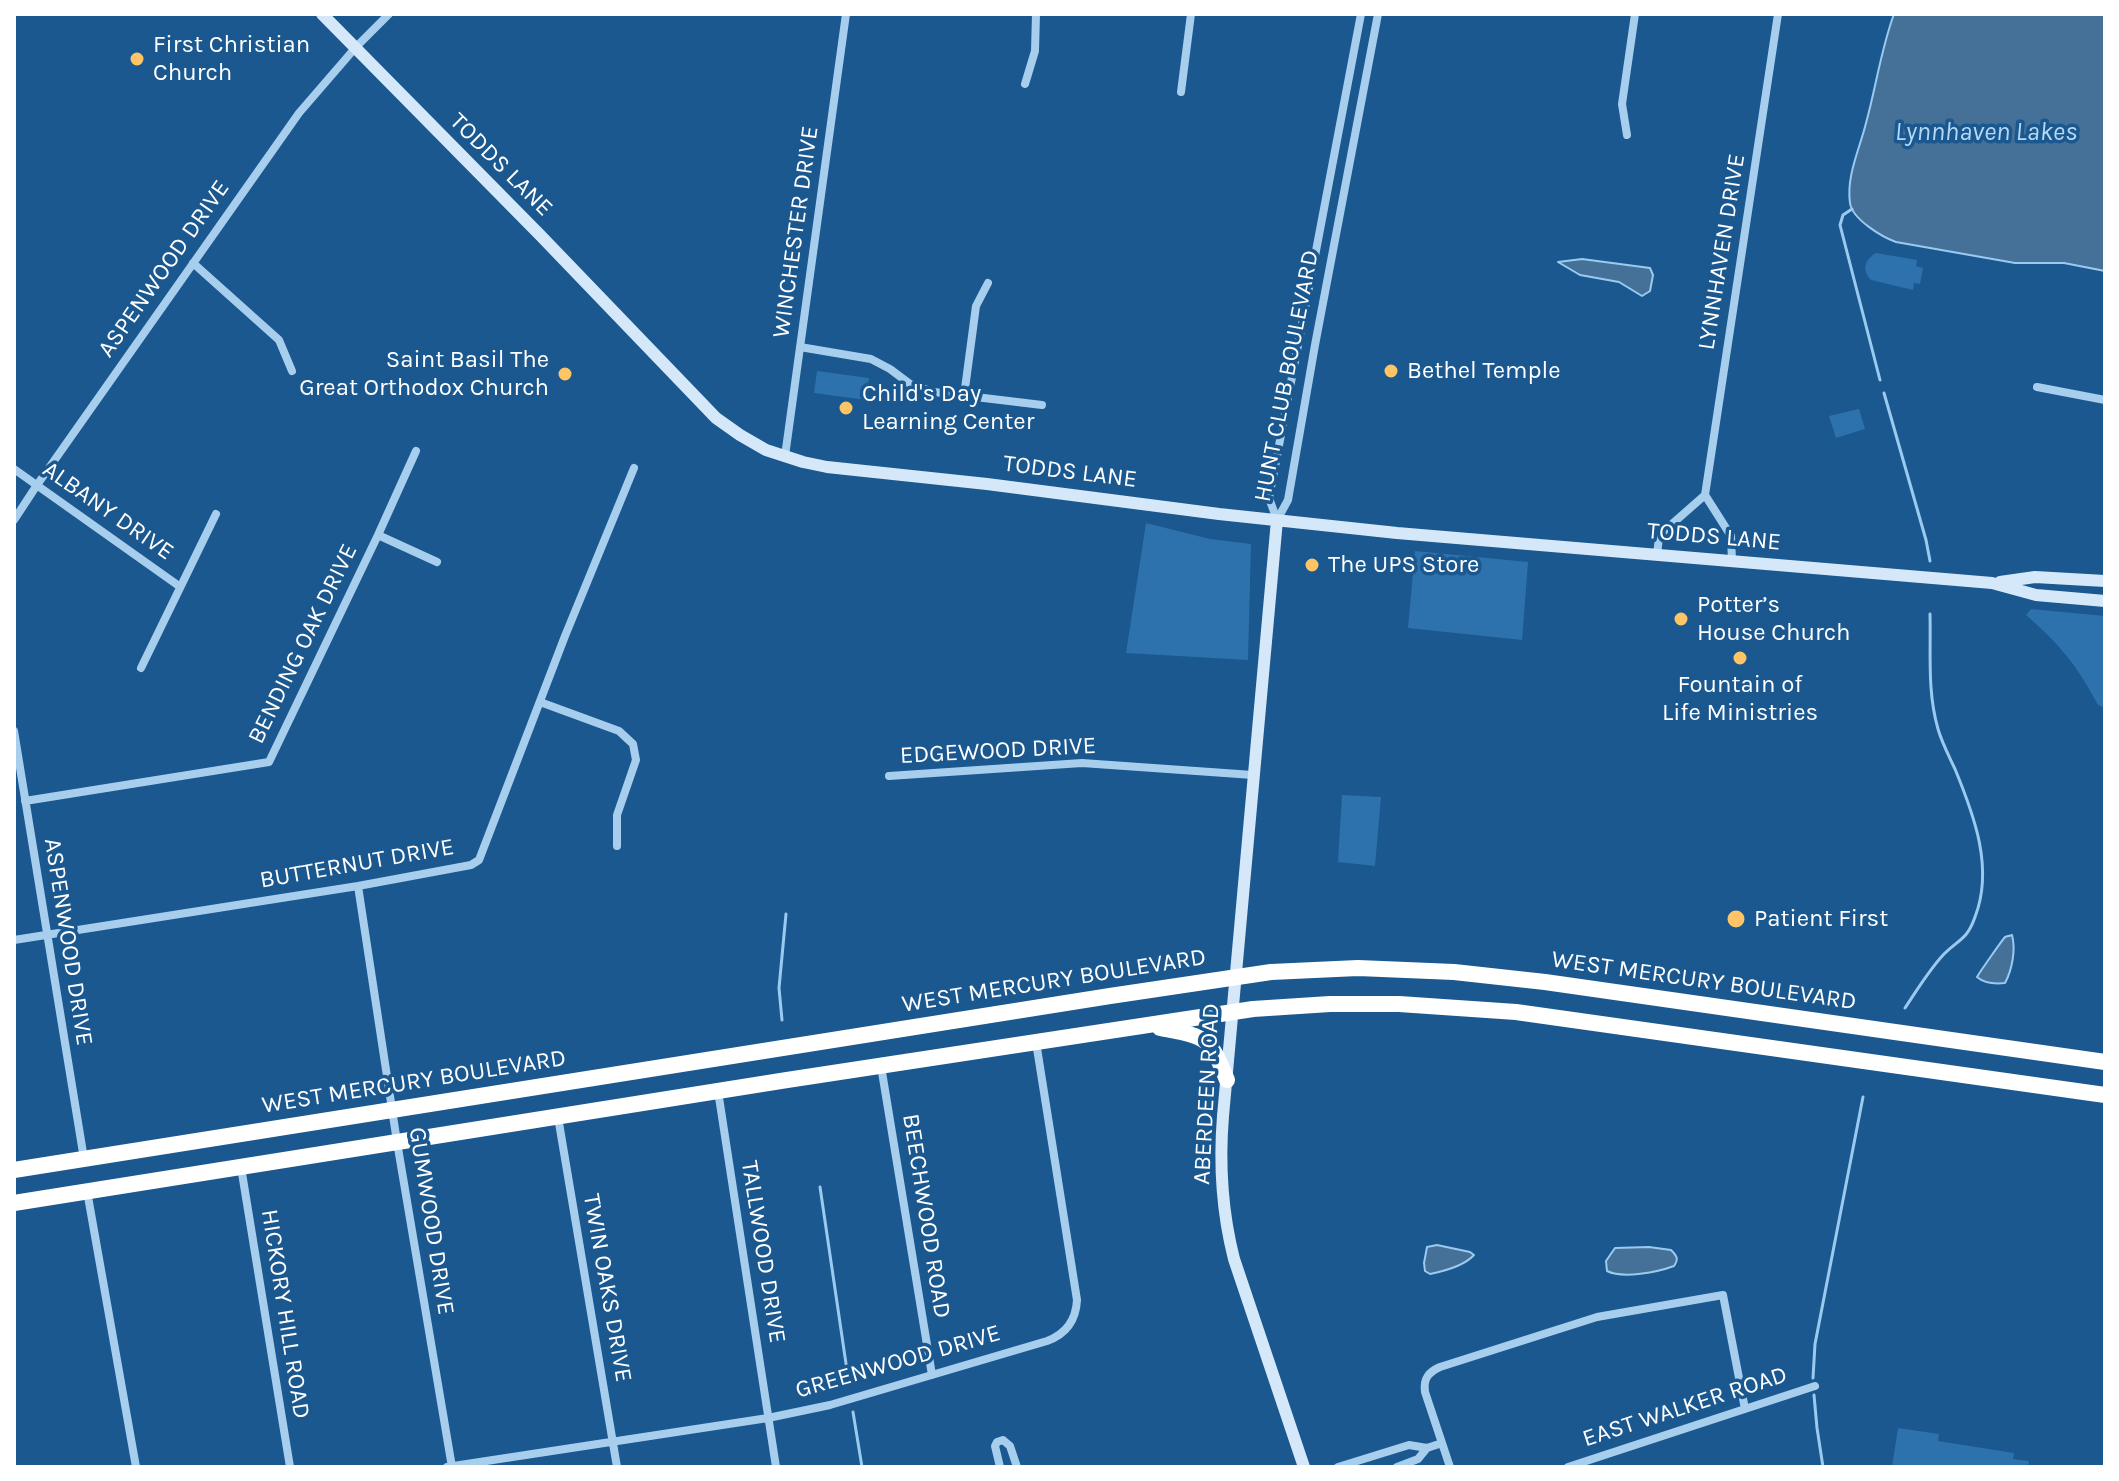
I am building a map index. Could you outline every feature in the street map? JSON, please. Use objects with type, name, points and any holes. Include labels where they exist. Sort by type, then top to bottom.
[{"type":"highway","name":"WEST MERCURY BOULEVARD","points":[[14,1170],[1271,972],[1358,968],[1477,974],[2105,1062]]},
{"type":"highway","points":[[14,1203],[718,1090],[1273,1007],[1424,1004],[1493,1009],[2105,1095]]},
{"type":"highway","points":[[1147,1025],[1205,1040],[1217,1055],[1227,1080]]},
{"type":"main road","name":"TODDS LANE","points":[[322,14],[716,418],[766,450],[827,467],[1277,520],[1992,583],[2036,595],[2105,601]]},
{"type":"main road","name":"ABERDEEN ROAD","points":[[1277,520],[1221,1167],[1228,1233],[1243,1289],[1304,1467]]},
{"type":"main road","name":"TODDS LANE","points":[[1992,583],[2035,577],[2105,581]]},
{"type":"street","name":"ASPENWOOD DRIVE","points":[[14,520],[299,113],[389,14]]},
{"type":"street","name":"WINCHESTER DRIVE","points":[[785,456],[846,14]]},
{"type":"street","points":[[1025,84],[1035,51],[1036,14]]},
{"type":"street","points":[[1181,92],[1191,14]]},
{"type":"street","name":"HUNT CLUB BOULEVARD","points":[[1277,520],[1269,498],[1361,14]]},
{"type":"street","name":"HUNT CLUB BOULEVARD","points":[[1277,520],[1288,500],[1378,14]]},
{"type":"street","points":[[1627,135],[1622,104],[1635,14]]},
{"type":"street","name":"LYNNHAVEN DRIVE","points":[[1705,495],[1778,14]]},
{"type":"street","points":[[193,263],[279,340],[292,371]]},
{"type":"street","points":[[964,396],[976,306],[988,283]]},
{"type":"street","points":[[800,347],[871,359],[921,389],[1042,405]]},
{"type":"street","points":[[2037,387],[2105,400]]},
{"type":"street","name":"BENDING OAK DRIVE","points":[[25,801],[269,762],[416,451]]},
{"type":"street","name":"BUTTERNUT DRIVE","points":[[14,940],[358,886],[471,865],[479,860],[634,468]]},
{"type":"street","name":"ALBANY DRIVE","points":[[14,469],[179,586]]},
{"type":"street","points":[[1657,554],[1659,538],[1664,531],[1705,495],[1731,536],[1732,561]]},
{"type":"street","points":[[141,668],[216,514]]},
{"type":"street","points":[[378,535],[437,562]]},
{"type":"street","points":[[540,702],[619,731],[633,744],[636,760],[617,815],[617,846]]},
{"type":"street","name":"ASPENWOOD DRIVE","points":[[14,731],[84,1159]]},
{"type":"street","name":"EDGEWOOD DRIVE","points":[[889,776],[1082,763],[1253,775]]},
{"type":"street","name":"GUMWOOD DRIVE","points":[[358,886],[450,1467]]},
{"type":"street","name":"GREENWOOD DRIVE","points":[[450,1467],[768,1418],[830,1405],[1054,1338],[1066,1330],[1074,1316],[1076,1292],[1036,1041]]},
{"type":"street","name":"BEECHWOOD ROAD","points":[[881,1065],[932,1375]]},
{"type":"street","name":"TALLWOOD DRIVE","points":[[718,1090],[776,1467]]},
{"type":"street","name":"TWIN OAKS DRIVE","points":[[557,1116],[617,1467]]},
{"type":"street","name":"HICKORY HILL ROAD","points":[[241,1167],[290,1467]]},
{"type":"street","points":[[87,1191],[136,1467]]},
{"type":"street","points":[[1450,1467],[1425,1388],[1426,1377],[1436,1368],[1585,1320],[1627,1311],[1723,1295],[1745,1409]]},
{"type":"street","name":"EAST WALKER ROAD","points":[[1568,1467],[1815,1386]]},
{"type":"street","points":[[1000,1467],[995,1446],[1003,1440],[1010,1446],[1017,1467]]},
{"type":"street","points":[[1397,1467],[1418,1459],[1427,1448],[1442,1443]]},
{"type":"street","points":[[1338,1467],[1409,1445],[1427,1448]]},
{"type":"shaded area","points":[[1876,253],[1917,260],[1916,266],[1923,268],[1920,284],[1914,283],[1913,290],[1871,280],[1866,273],[1866,265]]},
{"type":"shaded area","points":[[817,371],[869,378],[866,400],[814,393]]},
{"type":"shaded area","points":[[1859,409],[1865,429],[1836,438],[1829,416]]},
{"type":"shaded area","points":[[1146,523],[1210,539],[1251,544],[1248,660],[1126,653]]},
{"type":"shaded area","points":[[1415,551],[1528,562],[1522,640],[1408,628]]},
{"type":"shaded area","points":[[2031,609],[2105,616],[2105,708],[2098,705],[2067,656],[2026,615]]},
{"type":"shaded area","points":[[1342,795],[1381,797],[1375,866],[1338,862]]},
{"type":"shaded area","points":[[1898,1428],[1939,1434],[1938,1441],[2014,1453],[2013,1459],[2029,1461],[2028,1467],[1892,1467]]},
{"type":"water","name":"Lynnhaven Lakes","points":[[1894,14],[2105,14],[2105,271],[2064,263],[2015,263],[1896,242],[1876,232],[1856,215],[1849,193],[1852,172]]},
{"type":"water","points":[[1582,259],[1650,268],[1653,275],[1650,291],[1642,296],[1619,282],[1580,275],[1558,262]]},
{"type":"water","points":[[2012,935],[2013,960],[2005,983],[1990,983],[1977,977],[2005,937]]},
{"type":"water","points":[[1437,1245],[1474,1255],[1460,1265],[1430,1274],[1425,1271],[1424,1263],[1427,1247]]},
{"type":"water","points":[[1615,1248],[1671,1250],[1677,1258],[1674,1266],[1631,1275],[1607,1271],[1606,1261]]},
{"type":"waterway","points":[[1852,209],[1843,215],[1840,225],[1880,380]]},
{"type":"waterway","points":[[1884,393],[1930,561]]},
{"type":"waterway","points":[[1905,1008],[1939,960],[1969,930],[1983,880],[1975,823],[1942,739],[1932,700],[1930,614]]},
{"type":"waterway","points":[[782,1020],[779,988],[786,914]]},
{"type":"waterway","points":[[1813,1378],[1815,1344],[1863,1097]]},
{"type":"waterway","points":[[820,1187],[849,1384]]},
{"type":"waterway","points":[[1814,1395],[1823,1467]]},
{"type":"waterway","points":[[853,1412],[862,1467]]},
{"type":"place","name":"First Christian Church","points":[[137,59]]},
{"type":"place","name":"Bethel Temple","points":[[1391,371]]},
{"type":"place","name":"Saint Basil The Great Orthodox Church","points":[[565,374]]},
{"type":"place","name":"Child's Day Learning Center","points":[[846,408]]},
{"type":"place","name":"The UPS Store","points":[[1312,565]]},
{"type":"place","name":"Potter’s House Church","points":[[1681,619]]},
{"type":"place","name":"Fountain of Life Ministries","points":[[1740,658]]},
{"type":"place","name":"Patient First","points":[[1736,919]]}]
